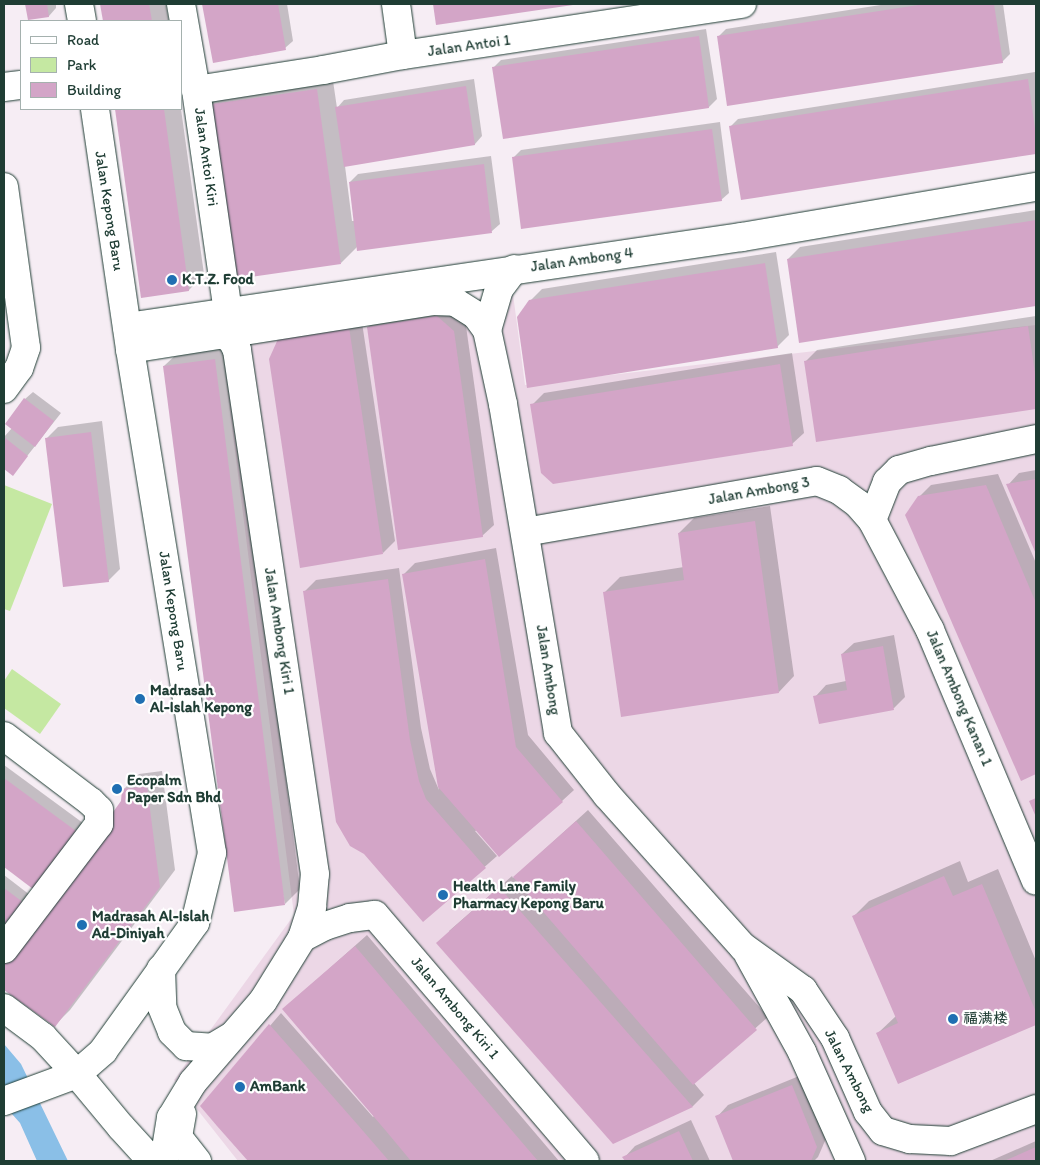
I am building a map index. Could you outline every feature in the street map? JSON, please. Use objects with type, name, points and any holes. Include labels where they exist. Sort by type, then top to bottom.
[{"type":"street","points":[[79,4],[82,20]]},
{"type":"street","name":"Jalan Antoi Kiri","points":[[181,4],[196,90],[224,322]]},
{"type":"street","points":[[396,4],[403,55]]},
{"type":"street","name":"Jalan Antoi 1","points":[[196,90],[324,70],[403,55],[742,4]]},
{"type":"street","points":[[4,87],[20,85]]},
{"type":"street","name":"Jalan Kepong Baru","points":[[77,1074],[103,1051],[160,969],[195,923],[212,853],[128,338],[95,110]]},
{"type":"street","points":[[4,187],[26,348],[19,368],[4,389]]},
{"type":"street","name":"Jalan Ambong 4","points":[[128,338],[514,269],[742,237],[1036,187]]},
{"type":"street","points":[[486,330],[499,289],[514,269]]},
{"type":"street","name":"Jalan Ambong 4","points":[[224,322],[445,300],[462,305],[482,320],[486,330]]},
{"type":"street","name":"Jalan Ambong Kiri 1","points":[[164,1161],[172,1118],[193,1082],[263,1001],[302,938],[312,907],[315,874],[312,842],[237,350],[224,322]]},
{"type":"street","name":"Jalan Ambong","points":[[486,330],[525,532],[558,733],[607,795],[743,947],[802,990],[835,1038],[868,1112],[883,1131],[910,1140],[951,1141]]},
{"type":"street","points":[[872,520],[887,482],[899,470],[930,461],[1036,439]]},
{"type":"street","name":"Jalan Ambong 3","points":[[525,532],[817,481],[839,490],[858,504],[872,520]]},
{"type":"street","name":"Jalan Ambong Kanan 1","points":[[872,520],[930,630],[1036,881]]},
{"type":"street","points":[[4,736],[91,802],[99,810],[99,824],[4,949]]},
{"type":"street","name":"Jalan Ambong Kiri 1","points":[[302,938],[325,926],[350,918],[376,915],[585,1161]]},
{"type":"street","name":"Jalan Ambong","points":[[743,947],[802,1052],[851,1161]]},
{"type":"street","points":[[160,969],[162,1007],[172,1032],[186,1046],[212,1048],[236,1034]]},
{"type":"street","points":[[4,1008],[43,1037],[152,1161]]},
{"type":"street","points":[[4,1101],[77,1074]]},
{"type":"street","points":[[193,1082],[181,1117],[178,1136],[197,1161]]},
{"type":"street","points":[[930,1161],[951,1141],[1036,1109]]},
{"type":"shaded area","points":[[513,294],[525,385],[1036,325],[1036,1161],[238,1161],[174,1080],[294,915],[221,341]]},
{"type":"green space","points":[[4,485],[52,504],[10,611],[4,609]]},
{"type":"green space","points":[[12,669],[61,704],[40,734],[4,708],[4,681]]},
{"type":"water","points":[[4,1044],[21,1064],[68,1161],[37,1161],[20,1123],[4,1105]]},
{"type":"building","points":[[25,4],[47,4],[49,17],[28,20]]},
{"type":"building","points":[[100,4],[149,4],[152,20],[103,20]]},
{"type":"building","points":[[202,4],[278,4],[286,50],[213,63]]},
{"type":"building","points":[[433,4],[573,4],[573,5],[436,25]]},
{"type":"building","points":[[925,4],[994,4],[1003,63],[727,106],[717,36]]},
{"type":"building","points":[[699,36],[709,108],[503,139],[492,67]]},
{"type":"building","points":[[1028,79],[1036,136],[1036,154],[741,200],[729,126]]},
{"type":"building","points":[[466,86],[475,145],[344,167],[335,107]]},
{"type":"building","points":[[317,89],[341,264],[230,280],[205,105]]},
{"type":"building","points":[[115,110],[164,110],[189,291],[141,298]]},
{"type":"building","points":[[712,129],[722,201],[521,229],[512,157]]},
{"type":"building","points":[[484,164],[492,233],[357,251],[349,182]]},
{"type":"building","points":[[1036,220],[1036,306],[799,343],[787,259]]},
{"type":"building","points":[[765,263],[778,348],[527,388],[517,317],[529,300]]},
{"type":"building","points":[[437,316],[454,331],[483,537],[398,550],[367,327]]},
{"type":"building","points":[[1028,326],[1036,380],[1036,409],[816,442],[804,361]]},
{"type":"building","points":[[349,327],[383,554],[300,568],[269,359],[278,339]]},
{"type":"building","points":[[215,359],[285,905],[234,912],[163,366]]},
{"type":"building","points":[[780,364],[793,446],[553,484],[541,473],[530,404]]},
{"type":"building","points":[[24,398],[54,421],[35,447],[5,424]]},
{"type":"building","points":[[91,432],[109,582],[63,587],[45,438]]},
{"type":"building","points":[[4,437],[28,456],[13,476],[4,469]]},
{"type":"building","points":[[1036,479],[1036,554],[1006,484]]},
{"type":"building","points":[[986,485],[1036,603],[1036,774],[1021,781],[905,515],[918,496]]},
{"type":"building","points":[[755,521],[779,693],[621,717],[603,592],[684,580],[678,533]]},
{"type":"building","points":[[485,559],[516,747],[563,802],[499,857],[438,787],[402,574]]},
{"type":"building","points":[[388,579],[410,740],[419,781],[426,799],[486,868],[423,922],[364,854],[350,846],[336,822],[303,591]]},
{"type":"building","points":[[883,646],[894,710],[819,724],[813,696],[847,690],[841,654]]},
{"type":"building","points":[[4,778],[76,831],[33,889],[4,867]]},
{"type":"building","name":"Madrasah Al-Islah Ad-Diniyah","points":[[147,786],[160,887],[55,1027],[4,990],[4,963],[121,801],[122,789]]},
{"type":"building","points":[[1036,798],[1036,817],[1029,801]]},
{"type":"building","points":[[576,821],[757,1030],[693,1085],[513,877]]},
{"type":"building","points":[[944,876],[953,896],[982,884],[1036,1012],[1036,1025],[898,1084],[876,1033],[898,1023],[852,916]]},
{"type":"building","points":[[499,887],[693,1107],[613,1144],[436,943]]},
{"type":"building","points":[[4,888],[24,903],[4,930]]},
{"type":"building","points":[[355,946],[538,1161],[411,1161],[282,1009]]},
{"type":"building","points":[[269,1024],[389,1161],[248,1161],[217,1126],[200,1106]]},
{"type":"building","points":[[792,1085],[817,1147],[811,1161],[733,1161],[715,1116]]},
{"type":"building","points":[[679,1131],[693,1161],[625,1161],[622,1157]]},
{"type":"building","points":[[1036,1147],[1036,1161],[1004,1161]]},
{"type":"place","name":"K.T.Z. Food","points":[[172,280]]},
{"type":"place","name":"Madrasah Al-Islah Kepong","points":[[140,699]]},
{"type":"place","name":"Ecopalm Paper Sdn Bhd","points":[[117,789]]},
{"type":"place","name":"Health Lane Family Pharmacy Kepong Baru","points":[[443,895]]},
{"type":"place","name":"Madrasah Al-Islah Ad-Diniyah","points":[[82,925]]},
{"type":"place","name":"福满楼","points":[[953,1019]]},
{"type":"place","name":"AmBank","points":[[240,1087]]}]
